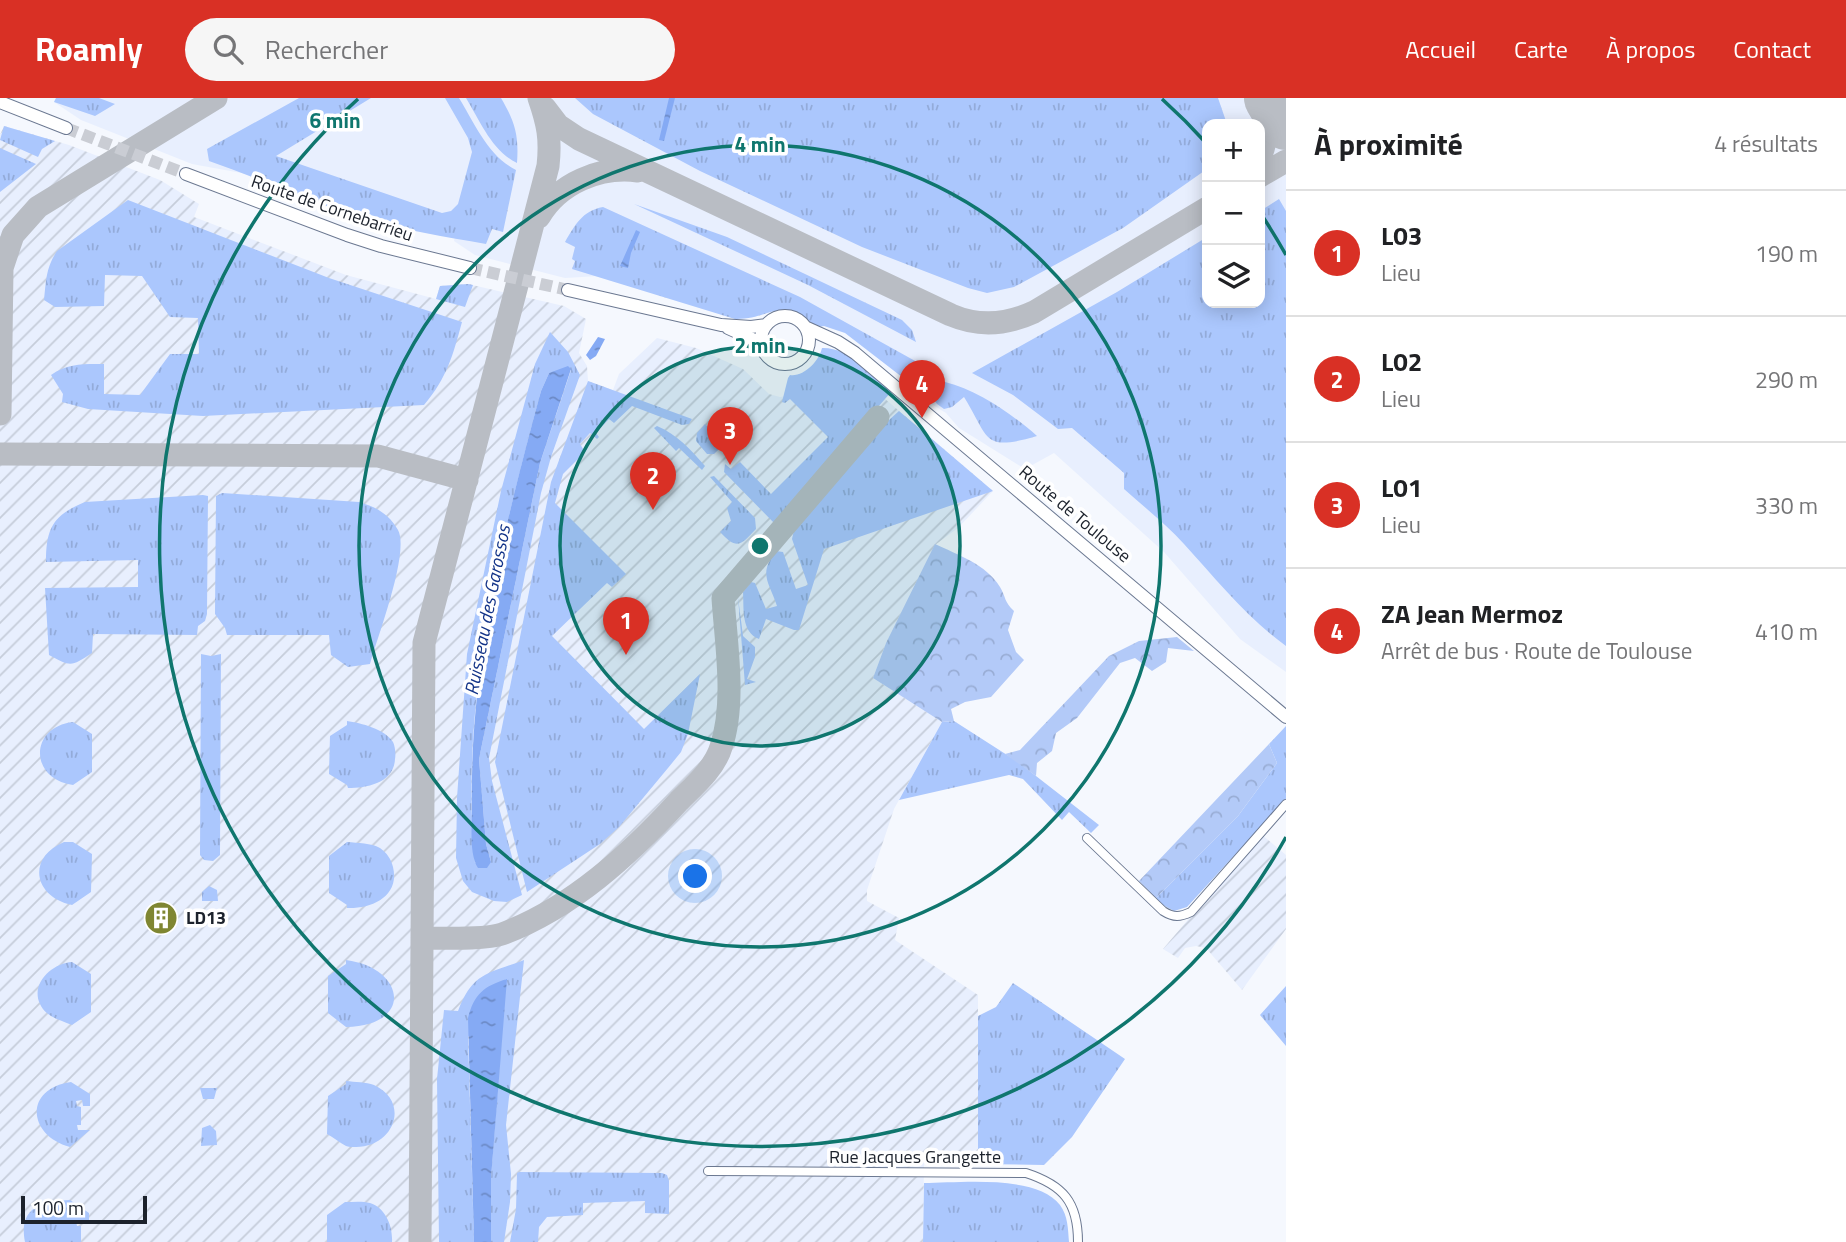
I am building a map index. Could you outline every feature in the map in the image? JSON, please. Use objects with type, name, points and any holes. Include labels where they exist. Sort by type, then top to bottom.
[{"type":"main road","points":[[0,102],[66,128]]},
{"type":"main road","name":"Route de Cornebarrieu","points":[[186,174],[381,246],[470,268]]},
{"type":"main road","points":[[568,290],[722,325],[751,327],[766,325],[777,317],[791,316],[807,328],[810,339],[808,350]]},
{"type":"main road","points":[[722,325],[761,343]]},
{"type":"main road","points":[[766,325],[761,343],[766,355],[783,365],[798,361],[808,350],[820,343],[838,342]]},
{"type":"main road","name":"Route de Toulouse","points":[[807,328],[855,353],[1286,717]]},
{"type":"street","points":[[1087,838],[1163,911],[1170,916],[1179,917],[1191,912],[1286,804]]},
{"type":"street","name":"Rue Jacques Grangette","points":[[708,1171],[1026,1173],[1049,1181],[1069,1199],[1078,1226],[1078,1242]]},
{"type":"shaded area","points":[[56,98],[1286,98],[1286,672],[1240,639],[1164,552],[1054,453],[1025,469],[959,428],[946,413],[933,405],[905,359],[800,300],[598,276],[565,278],[475,255],[454,241],[457,230],[247,174],[192,164],[81,120],[54,102]]},
{"type":"shaded area","points":[[4,126],[69,145],[160,180],[199,204],[194,217],[346,275],[436,299],[440,286],[468,284],[564,306],[586,319],[579,353],[587,366],[588,381],[613,390],[619,374],[657,338],[696,348],[743,369],[769,394],[780,397],[794,395],[884,398],[993,491],[958,528],[935,545],[886,643],[873,678],[942,722],[894,809],[867,890],[867,901],[899,918],[895,940],[978,995],[978,1164],[924,1164],[923,1242],[0,1242],[0,135]]},
{"type":"shaded area","points":[[1261,834],[1286,855],[1286,929],[1242,990],[1206,948],[1185,948],[1178,958],[1163,949]]},
{"type":"green space","points":[[56,98],[99,98],[115,104],[95,116],[54,102]]},
{"type":"green space","points":[[299,98],[371,98],[276,156],[442,213],[451,211],[458,204],[472,152],[468,138],[445,98],[459,98],[490,148],[516,170],[503,232],[492,229],[486,244],[380,223],[326,206],[209,161],[207,149]]},
{"type":"green space","points":[[466,98],[501,98],[515,129],[517,163],[500,151]]},
{"type":"green space","points":[[575,98],[1218,98],[1225,119],[1202,119],[1202,173],[1123,228],[1014,287],[987,293],[862,247],[700,171],[593,114]]},
{"type":"green space","points":[[4,126],[55,141],[42,149],[38,157],[0,140]]},
{"type":"green space","points":[[0,148],[36,164],[0,192]]},
{"type":"green space","points":[[1279,199],[1286,211],[1286,646],[1245,610],[1177,537],[1124,489],[1124,473],[1072,428],[1058,429],[1013,395],[972,373],[1117,292],[1202,240],[1202,308],[1265,308],[1265,208]]},
{"type":"green space","points":[[128,200],[329,278],[462,322],[444,376],[424,405],[203,416],[88,409],[62,402],[63,394],[51,375],[64,368],[104,364],[104,394],[140,395],[170,354],[199,354],[198,318],[170,317],[142,276],[105,275],[104,306],[55,307],[44,300],[46,280],[57,251]]},
{"type":"green space","points":[[634,204],[727,237],[902,320],[912,330],[916,342],[808,285]]},
{"type":"green space","points":[[603,207],[800,297],[917,362],[918,367],[907,378],[902,377],[845,333],[824,326],[813,328],[792,312],[784,310],[735,319],[572,269],[575,247],[565,242],[584,215]]},
{"type":"green space","points":[[473,285],[465,307],[436,299],[440,286]]},
{"type":"green space","points":[[550,332],[568,352],[580,375],[541,493],[489,758],[492,781],[522,895],[507,902],[494,901],[472,892],[463,881],[456,858],[457,798],[467,654],[501,491],[535,364]],"holes":[[[571,370],[540,463],[479,759],[486,844],[491,862],[475,863],[473,744],[478,684],[498,566],[541,391],[549,373]]]},
{"type":"green space","points":[[822,348],[842,352],[851,357],[892,391],[775,524],[724,472],[725,464],[731,469],[740,462],[771,494],[828,437],[790,399],[782,402],[790,375],[810,367]]},
{"type":"green space","points":[[588,381],[692,419],[689,424],[682,425],[632,406],[614,423],[609,419],[596,433],[599,437],[597,439],[590,433],[580,444],[585,452],[563,474],[555,503],[626,574],[612,587],[607,583],[552,636],[644,729],[700,674],[688,734],[681,752],[619,827],[600,844],[527,892],[495,762],[551,482]]},
{"type":"green space","points":[[945,382],[994,404],[1037,436],[1006,443],[990,438],[964,397],[952,407],[944,409],[937,404],[929,392]]},
{"type":"green space","points":[[899,411],[993,491],[824,549],[799,630],[766,619],[759,639],[753,636],[746,626],[743,592],[751,582],[755,583],[766,609],[777,606],[766,572],[776,551],[783,552],[796,589],[808,585],[792,539],[794,530],[879,429]]},
{"type":"green space","points":[[705,424],[724,444],[714,454],[707,454],[696,441],[697,433]]},
{"type":"green space","points":[[657,426],[689,448],[705,466],[702,470],[679,448],[676,451],[654,428]]},
{"type":"green space","points":[[714,476],[755,518],[756,529],[738,544],[731,542],[720,532],[731,521],[727,508],[732,502],[710,477]]},
{"type":"green space","points":[[222,493],[359,502],[386,515],[398,530],[401,541],[400,557],[370,664],[348,667],[331,655],[329,635],[227,635],[215,614],[216,496]]},
{"type":"green space","points":[[208,496],[207,614],[205,621],[198,626],[197,635],[93,634],[92,653],[80,661],[71,664],[49,655],[45,588],[138,587],[138,560],[46,562],[50,532],[59,518],[85,502]]},
{"type":"green space","points":[[935,544],[971,561],[994,579],[1014,611],[1008,630],[1016,652],[1024,660],[991,697],[965,702],[951,709],[954,721],[942,722],[873,678],[886,643]]},
{"type":"green space","points":[[738,597],[743,636],[755,647],[755,657],[747,679],[756,682],[745,685]]},
{"type":"green space","points":[[1177,637],[1194,651],[1168,648],[1166,662],[1152,671],[1135,658],[1120,663],[1077,718],[1056,733],[1052,751],[1037,763],[1036,776],[1005,754],[1020,750],[1109,656],[1139,641]]},
{"type":"green space","points":[[201,654],[221,654],[220,855],[213,861],[204,860],[200,855]]},
{"type":"green space","points":[[347,721],[379,730],[393,742],[393,767],[385,779],[363,787],[348,788],[329,774],[330,736],[347,725]]},
{"type":"green space","points":[[954,721],[1018,762],[1099,825],[1091,833],[1069,812],[1062,820],[1023,779],[1009,775],[899,800],[942,722]]},
{"type":"green space","points":[[73,722],[92,734],[92,772],[73,785],[59,781],[48,773],[42,764],[40,753],[48,733]]},
{"type":"green space","points":[[1286,726],[1286,799],[1187,907],[1174,911],[1161,904],[1156,898],[1238,816],[1277,763],[1269,744]]},
{"type":"green space","points":[[1269,744],[1277,763],[1238,816],[1156,898],[1139,881]]},
{"type":"green space","points":[[64,842],[73,842],[92,854],[91,892],[72,905],[49,894],[40,876],[44,857]]},
{"type":"green space","points":[[347,842],[376,846],[388,856],[394,877],[392,886],[382,899],[366,906],[347,908],[347,905],[329,893],[329,856]]},
{"type":"green space","points":[[209,886],[217,890],[218,901],[202,901],[202,892]]},
{"type":"green space","points":[[346,960],[366,965],[381,974],[390,984],[394,996],[392,1007],[383,1017],[368,1024],[346,1027],[328,1013],[328,976],[346,964]]},
{"type":"green space","points":[[524,960],[506,1125],[511,1174],[504,1242],[491,1242],[491,1178],[506,979],[468,1037],[474,1242],[439,1242],[437,1079],[444,1010],[458,1011],[476,981],[491,972]]},
{"type":"green space","points":[[72,962],[91,974],[91,1012],[72,1025],[46,1012],[40,1004],[38,989],[45,975],[51,970]]},
{"type":"green space","points":[[1013,983],[1125,1059],[1072,1137],[1044,1165],[978,1164],[978,1016],[996,1007]]},
{"type":"green space","points":[[1286,986],[1286,1046],[1260,1015]]},
{"type":"green space","points":[[346,1081],[374,1085],[392,1102],[395,1112],[393,1122],[380,1140],[369,1145],[347,1146],[327,1134],[328,1096],[346,1084]]},
{"type":"green space","points":[[71,1082],[90,1094],[90,1106],[83,1106],[82,1100],[76,1101],[77,1106],[81,1107],[81,1125],[77,1125],[78,1130],[90,1130],[70,1147],[46,1133],[39,1123],[37,1113],[45,1094],[55,1086]]},
{"type":"green space","points":[[200,1088],[217,1088],[214,1099],[203,1099]]},
{"type":"green space","points":[[210,1125],[216,1131],[217,1145],[201,1146],[202,1128]]},
{"type":"green space","points":[[519,1172],[662,1173],[667,1175],[669,1181],[669,1214],[645,1213],[645,1201],[583,1203],[583,1215],[547,1217],[539,1227],[538,1242],[510,1242]]},
{"type":"green space","points":[[996,1182],[1034,1188],[1049,1195],[1063,1209],[1069,1242],[923,1242],[924,1183]]},
{"type":"green space","points":[[70,1200],[89,1213],[89,1221],[76,1221],[77,1226],[81,1226],[81,1242],[25,1242],[25,1221],[34,1208],[50,1202]]},
{"type":"green space","points":[[345,1202],[367,1202],[376,1205],[390,1224],[392,1242],[327,1242],[327,1215]]},
{"type":"water","points":[[669,98],[675,98],[664,141],[659,140]]},
{"type":"water","points":[[636,230],[640,232],[628,268],[620,266]]},
{"type":"water","points":[[598,337],[605,339],[596,356],[590,360],[586,355]]},
{"type":"water","points":[[568,366],[571,369],[540,463],[479,759],[486,844],[491,862],[487,868],[478,868],[473,855],[472,840],[473,757],[476,704],[492,598],[514,494],[541,391],[549,373]]},
{"type":"water","points":[[507,979],[491,1178],[491,1242],[474,1242],[468,1018],[473,1003],[481,992]]},
{"type":"taxiway","points":[[0,414],[2,268],[13,235],[38,207],[216,98]]},
{"type":"taxiway","points":[[420,1242],[424,643],[548,166],[548,132],[539,98]]},
{"type":"taxiway","points":[[1265,98],[1265,143]]},
{"type":"taxiway","points":[[545,108],[558,125],[579,139],[951,315],[982,323],[1013,320],[1034,312],[1202,211]]},
{"type":"taxiway","points":[[1265,173],[1286,161]]},
{"type":"taxiway","points":[[539,217],[558,195],[582,179],[609,171],[638,171]]},
{"type":"taxiway","points":[[422,938],[495,936],[552,910],[576,895],[619,860],[703,776],[718,755],[726,730],[729,673],[723,598],[878,417]]},
{"type":"taxiway","points":[[0,454],[378,456],[467,480]]},
{"type":"runway","points":[[1272,98],[1286,122]]},
{"type":"tunnel","points":[[66,128],[186,174]]},
{"type":"tunnel","points":[[470,268],[568,290]]},
{"type":"place","name":"ZA Jean Mermoz","points":[[922,418]]},
{"type":"place","name":"L01","points":[[730,465]]},
{"type":"place","name":"L02","points":[[653,510]]},
{"type":"place","name":"L03","points":[[626,655]]},
{"type":"place","name":"LD13","points":[[161,918]]},
{"type":"water label","name":"Ruisseau des Garossos","points":[[487,610]]}]
